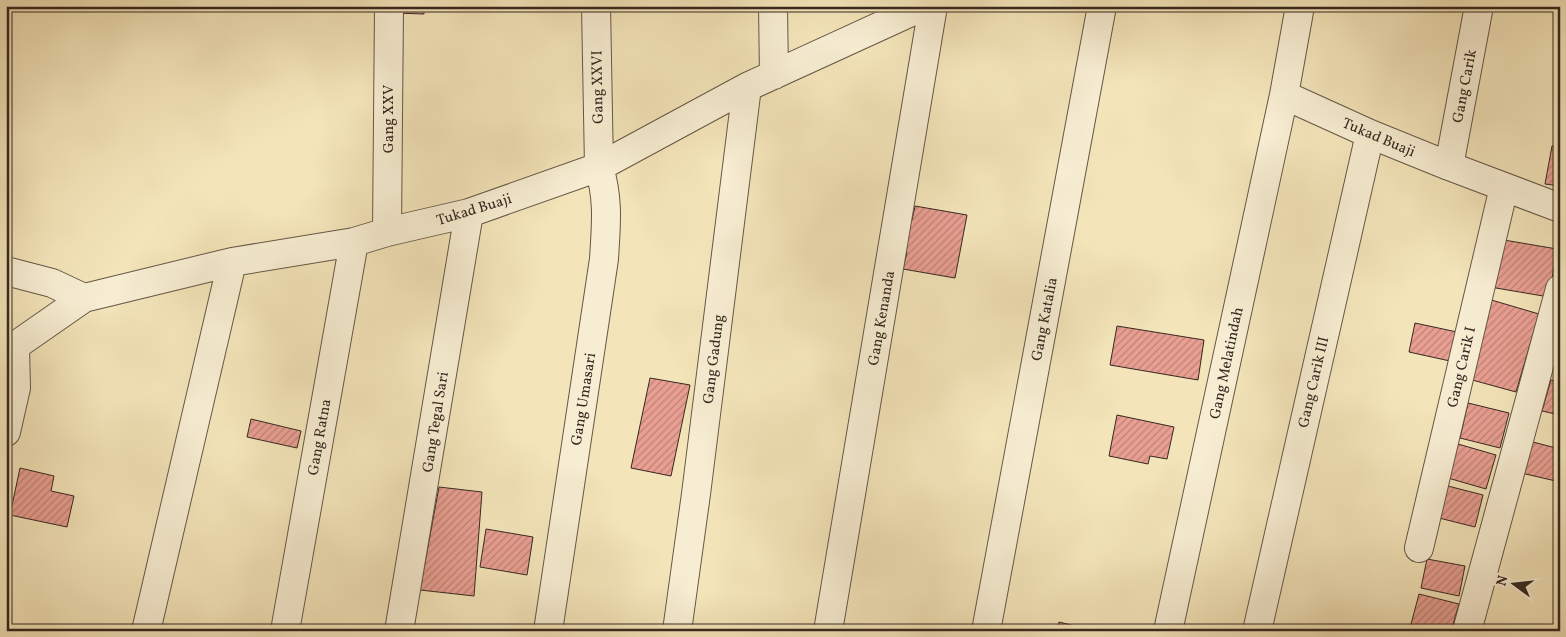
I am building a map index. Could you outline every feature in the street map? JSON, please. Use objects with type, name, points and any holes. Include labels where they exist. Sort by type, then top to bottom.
[{"type":"street","name":"Gang XXV","points":[[387,232],[389,6]]},
{"type":"street","name":"Gang XXVI","points":[[596,6],[599,167]]},
{"type":"street","points":[[773,6],[774,75]]},
{"type":"street","name":"Gang Kenanda","points":[[828,631],[933,6]]},
{"type":"street","name":"Gang Katalia","points":[[986,631],[1102,6]]},
{"type":"street","points":[[1284,95],[1300,6]]},
{"type":"street","name":"Gang Carik","points":[[1449,166],[1479,6]]},
{"type":"street","name":"Tukad Buaji","points":[[11,348],[84,298],[232,262],[354,242],[387,232],[469,213],[599,167],[747,87],[909,9]]},
{"type":"street","name":"Gang Gadung","points":[[676,631],[698,484],[747,87]]},
{"type":"street","name":"Tukad Buaji","points":[[1284,95],[1370,134],[1560,208]]},
{"type":"street","name":"Gang Melatindah","points":[[1168,631],[1284,95]]},
{"type":"street","name":"Gang Carik III","points":[[1257,631],[1370,134]]},
{"type":"street","name":"Gang Umasari","points":[[548,631],[604,259],[607,204],[599,167]]},
{"type":"street","name":"Gang Carik I","points":[[1419,548],[1504,187]]},
{"type":"street","name":"Gang Tegal Sari","points":[[399,631],[469,213]]},
{"type":"street","name":"Gang Ratna","points":[[285,631],[354,242]]},
{"type":"street","points":[[146,631],[232,262]]},
{"type":"street","points":[[6,271],[52,283],[84,298]]},
{"type":"street","points":[[1467,631],[1560,289]]},
{"type":"street","points":[[6,432],[16,388],[11,348]]},
{"type":"building","points":[[394,6],[424,6],[424,14],[394,13]]},
{"type":"building","points":[[1552,146],[1560,147],[1560,186],[1545,184]]},
{"type":"building","points":[[915,206],[967,215],[955,278],[903,269],[907,252],[899,251],[905,219],[912,220]]},
{"type":"building","points":[[1498,239],[1557,249],[1549,297],[1490,287]]},
{"type":"building","points":[[1488,299],[1539,314],[1516,392],[1465,378]]},
{"type":"building","points":[[1415,323],[1457,332],[1450,361],[1409,352]]},
{"type":"building","points":[[1117,326],[1204,340],[1198,380],[1110,365]]},
{"type":"building","points":[[650,378],[690,385],[671,476],[631,468]]},
{"type":"building","points":[[1551,380],[1560,382],[1560,415],[1542,411]]},
{"type":"building","points":[[1468,403],[1509,413],[1500,448],[1460,438]]},
{"type":"building","points":[[1117,415],[1174,427],[1167,459],[1150,456],[1148,464],[1109,456]]},
{"type":"building","points":[[251,419],[301,431],[297,448],[247,437]]},
{"type":"building","points":[[1525,440],[1560,449],[1560,482],[1517,472]]},
{"type":"building","points":[[1451,442],[1496,455],[1486,489],[1441,476]]},
{"type":"building","points":[[20,468],[54,476],[51,491],[74,496],[67,527],[10,515]]},
{"type":"building","points":[[1444,485],[1483,495],[1475,527],[1435,517]]},
{"type":"building","points":[[439,487],[482,492],[474,596],[420,590]]},
{"type":"building","points":[[486,529],[533,537],[527,575],[480,567]]},
{"type":"building","points":[[1427,559],[1465,566],[1459,596],[1421,588]]},
{"type":"building","points":[[1419,594],[1459,604],[1451,631],[1418,631],[1410,628]]},
{"type":"building","points":[[1059,622],[1095,631],[1057,631]]}]
